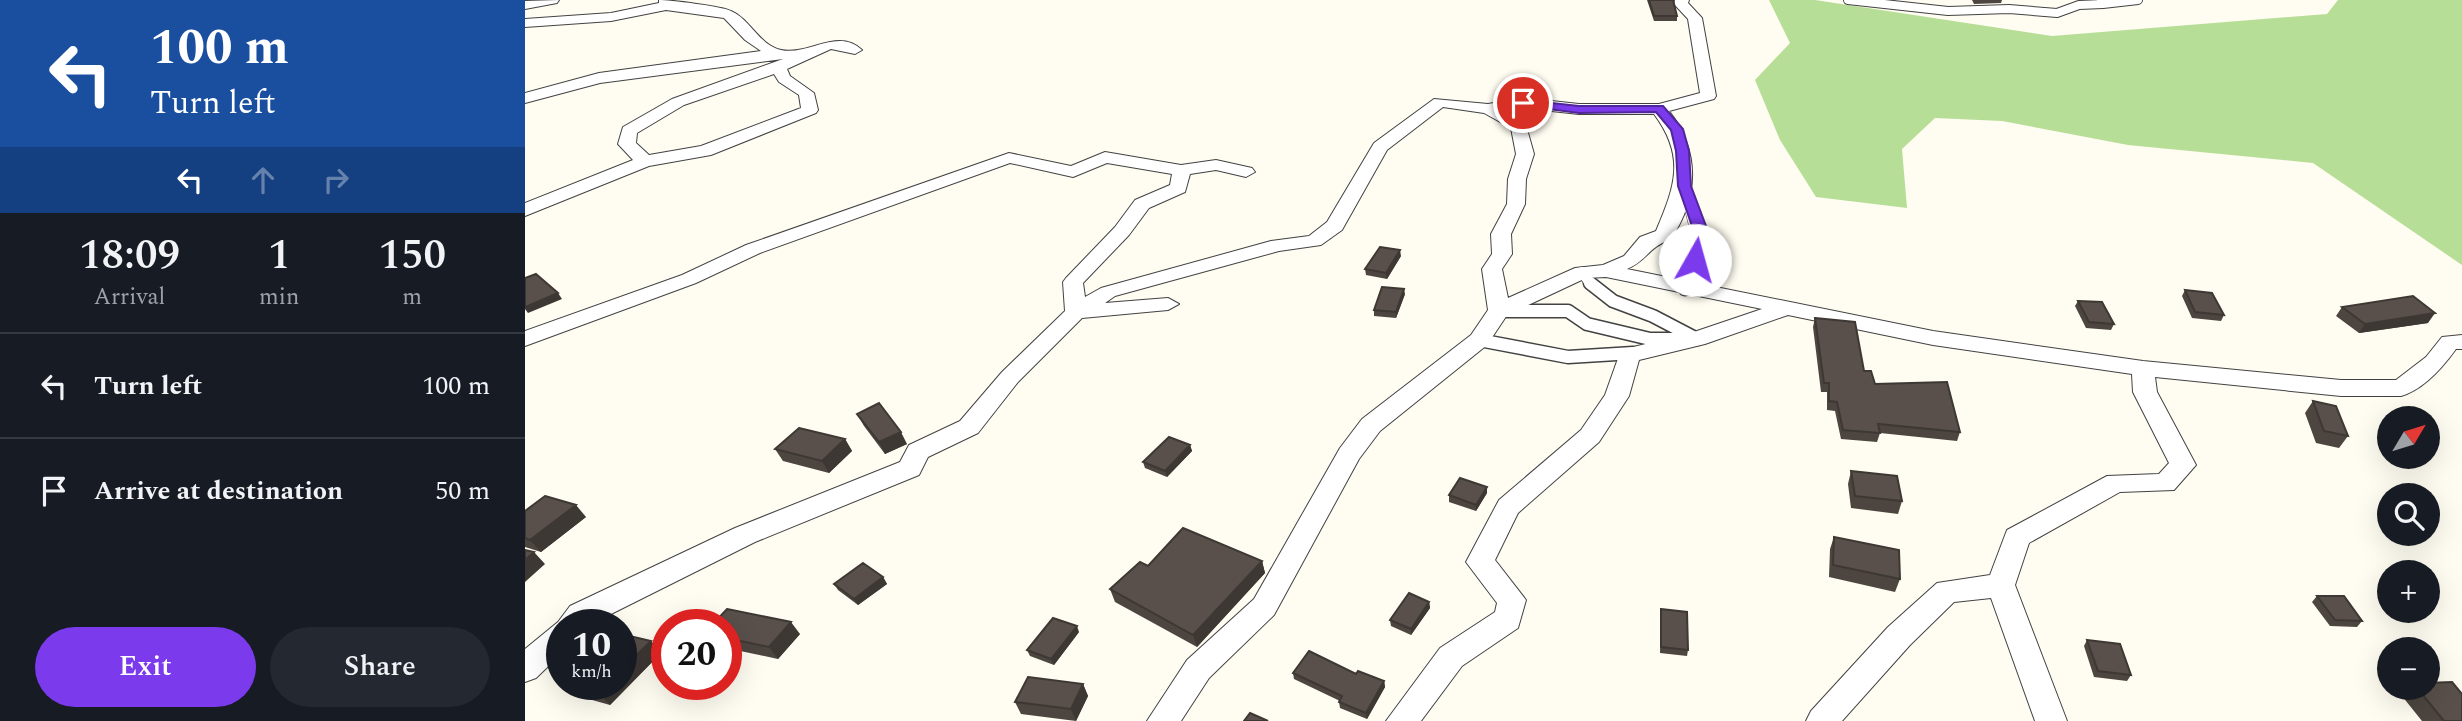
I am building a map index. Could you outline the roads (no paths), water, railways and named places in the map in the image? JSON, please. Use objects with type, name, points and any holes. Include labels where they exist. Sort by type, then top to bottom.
[{"type":"street","points":[[525,5],[552,0]]},
{"type":"street","points":[[592,609],[745,535],[910,468],[918,452],[969,427],[1010,377],[1076,312],[1108,292],[1278,245],[1314,241],[1335,226],[1380,147],[1440,103],[1488,108],[1523,103],[1579,109],[1659,109],[1709,96],[1695,18],[1681,4],[1682,0]]},
{"type":"street","points":[[525,23],[611,17],[666,3],[728,14],[777,61],[784,79],[806,93],[810,110],[705,151],[645,161],[602,180],[567,190],[525,210]]},
{"type":"street","points":[[525,98],[599,78],[777,61],[830,44],[855,50]]},
{"type":"street","points":[[645,161],[627,145],[629,131],[678,102],[777,61]]},
{"type":"street","points":[[1488,108],[1519,127],[1525,154],[1517,179],[1516,204],[1501,234],[1502,254],[1492,269],[1499,310]]},
{"type":"street","points":[[1163,721],[1198,669],[1264,607],[1349,454],[1371,425],[1479,340],[1499,310],[1594,271],[1631,260],[1647,242],[1664,234],[1684,186],[1682,151],[1677,129],[1659,109]]},
{"type":"street","points":[[525,339],[689,279],[753,249],[899,198],[927,185],[1009,159],[1073,172],[1105,157],[1181,170],[1216,165],[1246,172]]},
{"type":"street","points":[[1076,312],[1073,282],[1142,204],[1179,187],[1181,170]]},
{"type":"street","points":[[1594,271],[1933,338],[2143,368],[2341,388],[2401,388],[2434,362],[2450,342],[2462,342]]},
{"type":"street","points":[[1076,312],[1168,304]]},
{"type":"street","points":[[1402,721],[1451,657],[1508,619],[1512,600],[1480,562],[1508,508],[1590,436],[1617,396],[1629,355],[1697,339],[1784,309]]},
{"type":"street","points":[[2051,721],[2001,585],[2017,537],[2116,483],[2165,483],[2183,465],[2145,392],[2143,368]]},
{"type":"street","points":[[1822,721],[1899,636],[1947,591],[2001,585]]},
{"type":"street","points":[[525,669],[546,649]]},
{"type":"lane","points":[[1848,0],[1948,11],[2009,9],[2057,13],[2079,5],[2138,0]]},
{"type":"lane","points":[[2009,9],[2024,0]]},
{"type":"lane","points":[[1684,186],[1699,226],[1695,260],[1685,289]]},
{"type":"lane","points":[[1594,271],[1592,289],[1610,301],[1653,316],[1697,339]]},
{"type":"lane","points":[[1499,310],[1568,311],[1587,324],[1650,339],[1697,339]]},
{"type":"lane","points":[[1479,340],[1568,357],[1629,355],[1650,339]]}]
